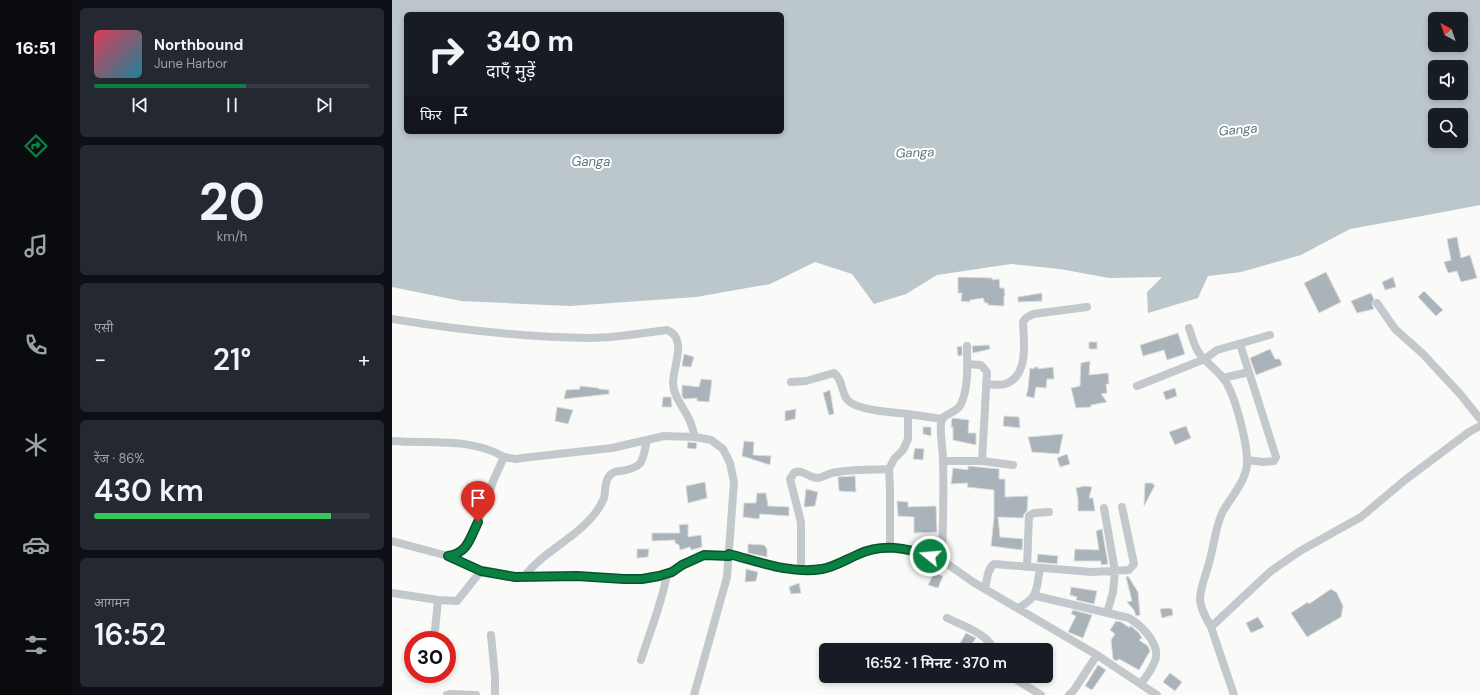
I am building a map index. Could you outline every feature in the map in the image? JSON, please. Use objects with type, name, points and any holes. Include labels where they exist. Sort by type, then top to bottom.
[{"type":"street","points":[[1377,303],[1396,329],[1428,359],[1461,395],[1480,419]]},
{"type":"street","points":[[986,384],[1004,385],[1014,379],[1021,371],[1023,360],[1023,322],[1026,318],[1033,314],[1087,307]]},
{"type":"street","points":[[392,320],[432,326],[511,334],[593,338],[667,330],[674,332],[678,340],[673,382],[674,393],[689,419],[695,437]]},
{"type":"street","points":[[1189,328],[1200,353],[1223,378],[1232,394],[1246,446],[1248,460],[1246,470],[1238,488],[1222,513],[1203,581],[1200,599],[1234,695]]},
{"type":"street","points":[[1137,386],[1205,359],[1217,350],[1270,335]]},
{"type":"street","points":[[1240,344],[1276,457],[1274,461],[1263,462],[1248,460]]},
{"type":"street","points":[[942,560],[943,461],[941,425],[942,419],[946,415],[956,410],[961,405],[964,396],[967,346]]},
{"type":"street","points":[[967,364],[978,364],[987,372],[982,461]]},
{"type":"street","points":[[1223,378],[1249,372]]},
{"type":"street","points":[[791,382],[806,381],[834,373],[841,382],[845,397],[854,406],[942,419]]},
{"type":"street","points":[[890,547],[889,469],[894,459],[903,450],[908,440],[908,414]]},
{"type":"street","points":[[1211,627],[1271,571],[1300,552],[1361,517],[1405,480],[1469,432],[1480,426]]},
{"type":"street","points":[[392,441],[413,443],[436,442],[475,446],[486,448],[504,458],[520,458],[598,450],[664,436],[695,437],[711,440],[723,449],[730,463],[734,482],[727,577],[694,695]]},
{"type":"street","points":[[524,577],[541,559],[591,519],[604,498],[608,477],[618,471],[633,469],[639,465],[642,461],[646,440]]},
{"type":"street","points":[[448,556],[458,554],[464,549],[478,522],[494,479],[504,458]]},
{"type":"street","points":[[943,461],[982,461],[1013,465]]},
{"type":"street","points":[[801,570],[800,522],[790,479],[794,473],[799,471],[818,478],[830,473],[842,471],[889,469]]},
{"type":"street","points":[[985,589],[989,570],[994,564],[1092,572],[1129,570],[1134,564],[1122,507]]},
{"type":"street","points":[[1104,508],[1115,571],[1113,592],[1108,613]]},
{"type":"street","points":[[1028,567],[1029,516],[1034,513],[1049,512]]},
{"type":"street","points":[[392,541],[448,556],[481,571],[515,577],[577,576],[642,579],[667,574],[696,557],[704,555],[729,555],[779,568],[801,570],[822,569],[834,566],[867,551],[890,547],[912,550],[942,560],[957,572],[1097,655],[1157,695]]},
{"type":"street","points":[[1018,608],[1029,603],[1036,596],[1040,568]]},
{"type":"street","points":[[392,593],[438,600],[457,601],[481,571]]},
{"type":"street","points":[[641,660],[661,601],[667,574]]},
{"type":"street","points":[[1036,596],[1129,618],[1136,622],[1154,644],[1156,653],[1155,662],[1141,684]]},
{"type":"street","points":[[435,631],[438,600]]},
{"type":"street","points":[[947,618],[982,635],[990,643]]},
{"type":"street","points":[[491,635],[496,677],[495,695]]},
{"type":"street","points":[[1069,695],[1074,690],[1097,655]]},
{"type":"street","points":[[1021,683],[1041,695]]},
{"type":"street","points":[[447,695],[476,695]]},
{"type":"water","name":"Ganga","points":[[392,0],[1480,0],[1480,205],[1350,229],[1301,255],[1241,272],[1208,276],[1198,298],[1148,313],[1147,292],[1162,277],[1109,278],[1060,269],[1011,264],[937,275],[906,294],[874,304],[852,274],[815,262],[770,284],[696,297],[570,306],[461,301],[392,287]]},
{"type":"building","points":[[1457,237],[1461,258],[1470,255],[1477,278],[1461,282],[1457,271],[1448,273],[1444,262],[1451,260],[1447,239]]},
{"type":"building","points":[[1326,272],[1341,302],[1319,313],[1304,283]]},
{"type":"building","points":[[958,277],[992,278],[992,280],[999,279],[1000,288],[1004,288],[1004,306],[988,305],[988,303],[985,303],[983,298],[970,300],[969,302],[961,301],[962,293],[958,293]]},
{"type":"building","points":[[1393,277],[1396,287],[1385,290],[1382,282]]},
{"type":"building","points":[[1424,291],[1443,310],[1436,316],[1418,297]]},
{"type":"building","points":[[1042,293],[1042,301],[1018,302],[1018,297]]},
{"type":"building","points":[[1371,293],[1374,299],[1372,304],[1374,309],[1357,313],[1351,301]]},
{"type":"building","points":[[1178,333],[1185,354],[1167,360],[1164,350],[1143,356],[1140,345]]},
{"type":"building","points":[[1089,342],[1097,342],[1097,349],[1089,349]]},
{"type":"building","points":[[989,345],[990,349],[973,353],[972,346]]},
{"type":"building","points":[[962,346],[962,355],[958,356],[957,347]]},
{"type":"building","points":[[1270,349],[1275,359],[1280,359],[1282,365],[1256,375],[1250,358]]},
{"type":"building","points":[[684,354],[694,357],[691,367],[682,366]]},
{"type":"building","points":[[1090,361],[1089,375],[1108,373],[1109,384],[1106,384],[1107,393],[1101,394],[1107,402],[1091,405],[1091,407],[1076,408],[1071,388],[1080,386],[1081,363]]},
{"type":"building","points":[[1035,367],[1038,367],[1038,369],[1053,367],[1054,379],[1047,379],[1046,388],[1036,387],[1034,398],[1026,396],[1030,368],[1034,369]]},
{"type":"building","points":[[701,379],[712,380],[709,402],[697,401],[697,398],[684,399],[682,396],[682,385],[699,387]]},
{"type":"building","points":[[580,386],[609,390],[609,394],[564,399],[566,390],[580,389]]},
{"type":"building","points":[[1175,388],[1177,396],[1166,400],[1163,392]]},
{"type":"building","points":[[830,390],[834,414],[829,415],[823,393]]},
{"type":"building","points":[[663,397],[671,397],[672,407],[662,407]]},
{"type":"building","points":[[557,407],[573,410],[568,424],[555,421]]},
{"type":"building","points":[[796,409],[795,419],[785,421],[785,411]]},
{"type":"building","points":[[1004,416],[1019,417],[1020,428],[1003,426]]},
{"type":"building","points":[[952,418],[969,420],[968,433],[976,433],[976,445],[953,440],[953,427],[951,427]]},
{"type":"building","points":[[1186,426],[1191,438],[1175,445],[1169,432]]},
{"type":"building","points":[[923,427],[931,427],[931,436],[923,434]]},
{"type":"building","points":[[1063,434],[1059,454],[1032,452],[1028,437]]},
{"type":"building","points":[[744,441],[754,442],[753,455],[771,456],[770,465],[742,456]]},
{"type":"building","points":[[688,442],[697,443],[696,449],[687,448]]},
{"type":"building","points":[[915,448],[924,449],[923,460],[913,459]]},
{"type":"building","points":[[1067,454],[1070,464],[1060,467],[1057,458]]},
{"type":"building","points":[[968,466],[999,469],[999,479],[1005,479],[1005,497],[1028,496],[1027,511],[1023,518],[998,517],[1000,537],[1023,539],[1022,550],[991,546],[994,517],[994,490],[967,487],[968,483],[951,484],[953,468],[968,470]]},
{"type":"building","points":[[855,476],[856,492],[839,491],[838,477]]},
{"type":"building","points":[[705,482],[707,498],[688,503],[686,486]]},
{"type":"building","points":[[1145,483],[1153,483],[1153,485],[1155,485],[1144,506]]},
{"type":"building","points":[[1085,486],[1092,487],[1089,498],[1093,498],[1095,511],[1078,511],[1076,488]]},
{"type":"building","points":[[806,489],[818,492],[815,506],[804,507]]},
{"type":"building","points":[[757,493],[766,493],[768,506],[789,507],[789,516],[760,514],[759,519],[743,517],[744,503],[756,503]]},
{"type":"building","points":[[897,501],[908,502],[908,507],[936,506],[937,532],[914,533],[914,517],[898,516]]},
{"type":"building","points":[[688,524],[688,537],[701,535],[702,547],[691,550],[690,547],[680,550],[679,545],[675,543],[675,540],[652,541],[652,533],[680,533],[679,525]]},
{"type":"building","points":[[1102,529],[1108,564],[1101,565],[1101,561],[1074,561],[1075,549],[1099,550],[1096,531]]},
{"type":"building","points":[[748,544],[764,545],[767,549],[767,557],[748,553]]},
{"type":"building","points":[[637,549],[649,549],[648,557],[637,558]]},
{"type":"building","points":[[1038,554],[1058,556],[1057,564],[1037,562]]},
{"type":"building","points":[[746,569],[758,572],[756,581],[745,582]]},
{"type":"building","points":[[934,573],[943,576],[938,588],[928,585]]},
{"type":"building","points":[[1128,576],[1138,592],[1140,615],[1136,616],[1134,610],[1127,602],[1132,601],[1126,577]]},
{"type":"building","points":[[799,583],[801,593],[791,594],[789,587]]},
{"type":"building","points":[[1071,587],[1097,591],[1094,604],[1076,600],[1077,597],[1070,595]]},
{"type":"building","points":[[1331,589],[1337,593],[1343,606],[1341,617],[1307,637],[1291,613],[1308,602],[1309,604]]},
{"type":"building","points":[[1160,609],[1172,609],[1173,615],[1162,618]]},
{"type":"building","points":[[1073,610],[1092,615],[1083,638],[1068,632],[1076,616],[1071,614]]},
{"type":"building","points":[[1258,617],[1264,627],[1251,633],[1246,623]]},
{"type":"building","points":[[1116,621],[1121,622],[1130,628],[1130,625],[1142,638],[1139,640],[1148,646],[1150,651],[1139,670],[1119,659],[1116,661],[1113,659],[1111,640],[1115,634],[1110,630]]},
{"type":"building","points":[[966,633],[976,638],[972,643],[960,643]]},
{"type":"building","points":[[1098,665],[1106,670],[1092,690],[1085,686]]},
{"type":"building","points":[[1170,673],[1182,682],[1175,691],[1163,682]]},
{"type":"route","points":[[478,522],[464,549],[458,554],[448,556],[481,571],[515,577],[577,576],[642,579],[672,572],[696,557],[704,555],[729,556],[729,554],[779,568],[795,570],[822,569],[834,566],[859,553],[878,548],[890,547],[912,550],[930,556]]}]
